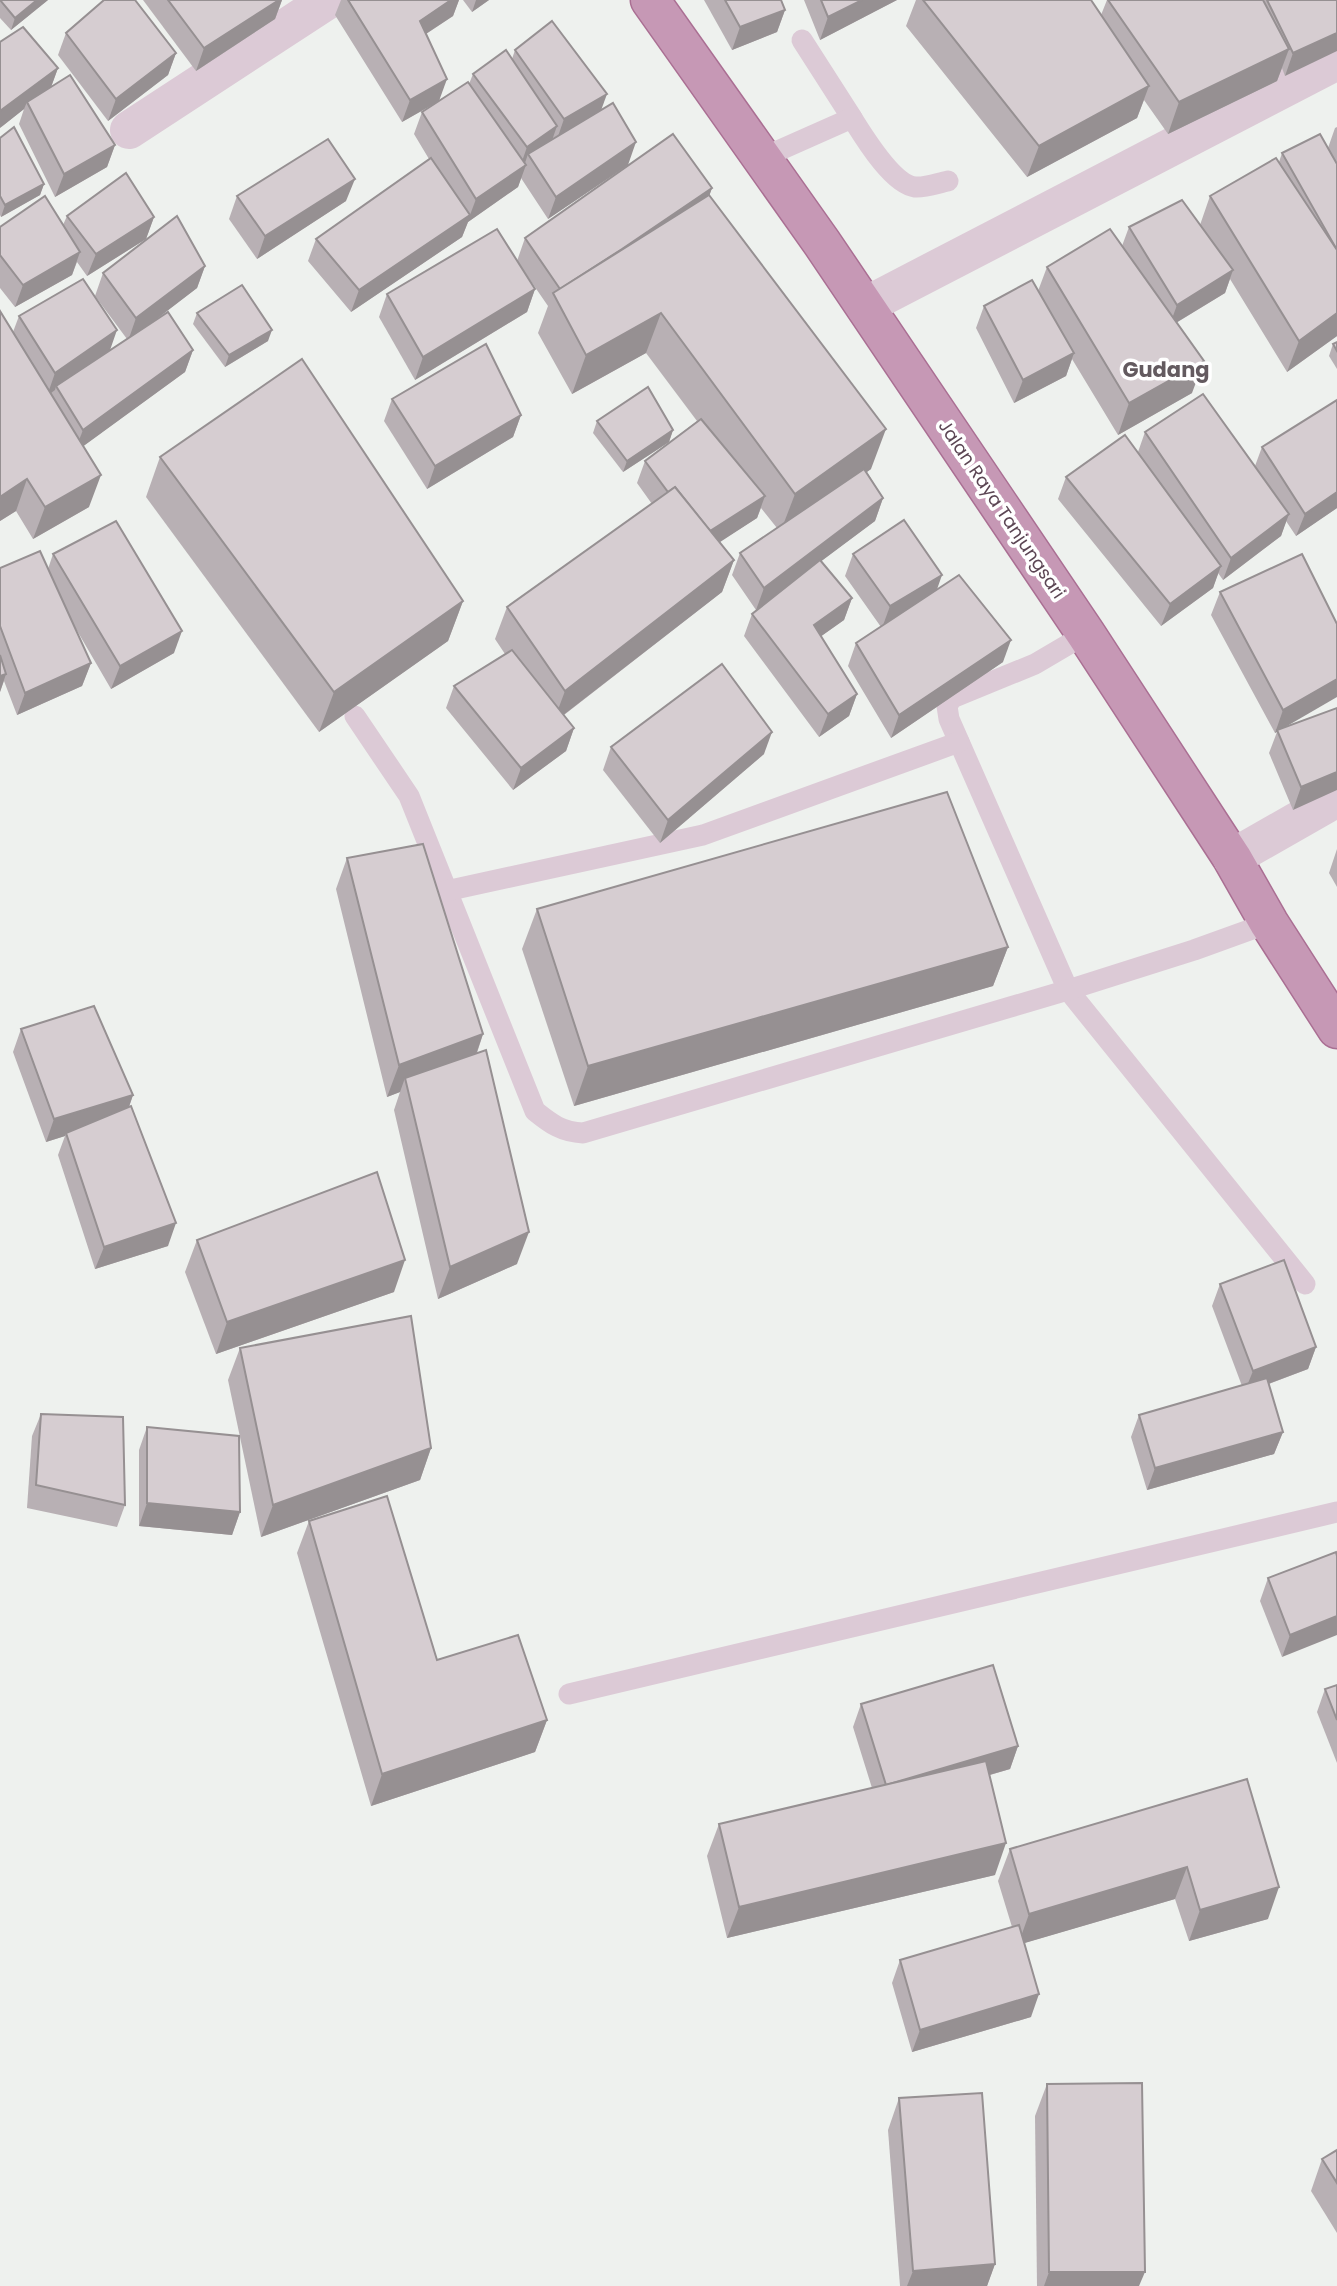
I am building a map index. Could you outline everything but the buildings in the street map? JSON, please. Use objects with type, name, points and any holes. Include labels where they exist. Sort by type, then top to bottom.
[{"type":"highway","name":"Jalan Raya Tanjungsari","points":[[650,0],[865,306],[1086,634],[1232,858],[1269,923],[1337,1030]]},
{"type":"street","points":[[129,130],[284,11],[328,0]]},
{"type":"street","points":[[865,306],[1337,61]]},
{"type":"street","points":[[1232,858],[1337,798]]},
{"type":"lane","points":[[802,40],[866,140],[897,179],[918,188],[948,181]]},
{"type":"lane","points":[[762,158],[852,118]]},
{"type":"lane","points":[[1086,634],[1035,664],[952,698],[947,706],[949,719],[1068,990],[1305,1284]]},
{"type":"lane","points":[[355,716],[409,796],[535,1111],[551,1125],[566,1132],[583,1133],[1068,990],[1269,923]]},
{"type":"lane","points":[[446,891],[703,835],[959,742]]},
{"type":"lane","points":[[569,1694],[1337,1512]]},
{"type":"district","name":"Gudang","points":[[1166,369]]}]
